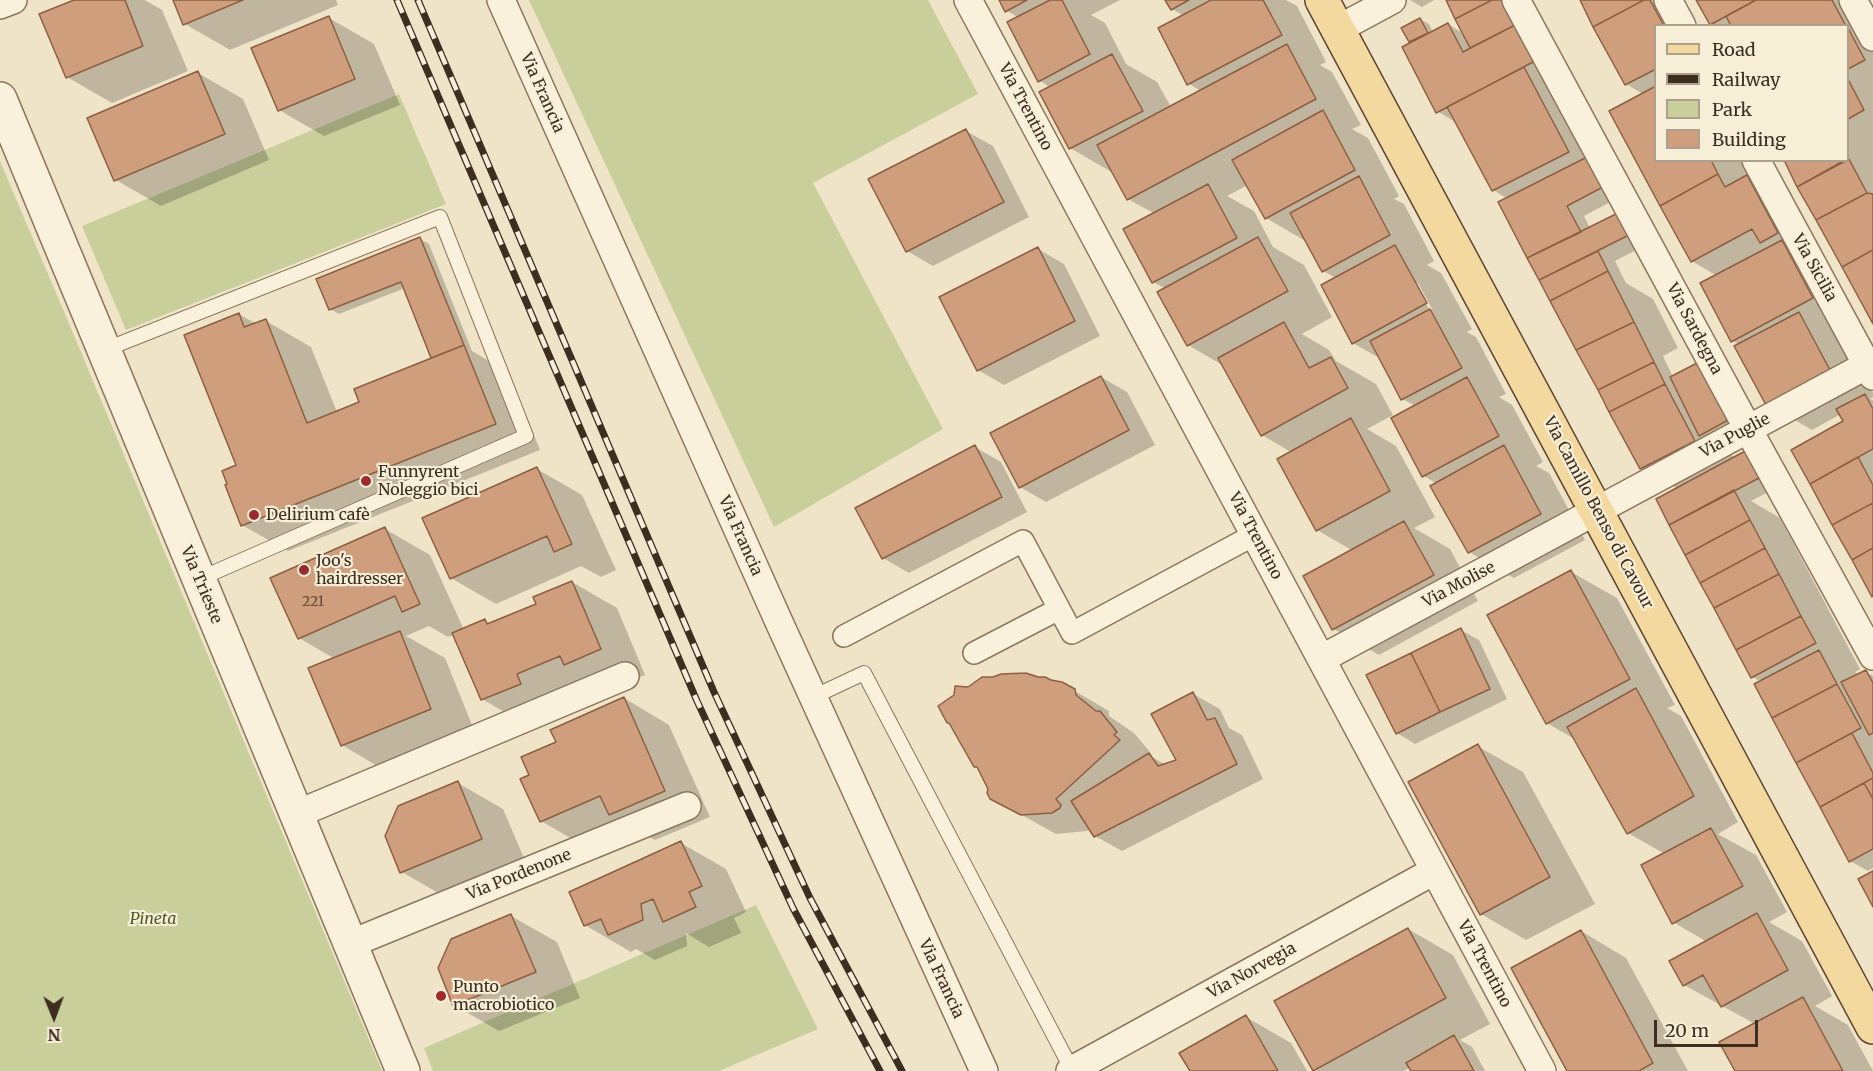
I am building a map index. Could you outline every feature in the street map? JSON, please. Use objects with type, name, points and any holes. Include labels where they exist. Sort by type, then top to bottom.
[{"type":"main road","name":"Via Camillo Benso di Cavour","points":[[1322,0],[1873,1027]]},
{"type":"street","points":[[0,5],[13,0]]},
{"type":"street","name":"Via Francia","points":[[501,0],[813,698],[984,1071]]},
{"type":"street","name":"Via Trentino","points":[[968,0],[1542,1071]]},
{"type":"street","points":[[1338,29],[1392,0]]},
{"type":"street","name":"Via Sardegna","points":[[1516,0],[1873,656]]},
{"type":"street","points":[[1668,0],[1681,24]]},
{"type":"street","points":[[1853,0],[1873,37]]},
{"type":"street","name":"Via Trieste","points":[[0,99],[403,1071]]},
{"type":"street","name":"Via Sicilia","points":[[1757,162],[1871,368]]},
{"type":"street","name":"Via Puglie","points":[[1596,511],[1748,429],[1871,368]]},
{"type":"street","name":"Via Molise","points":[[1321,659],[1596,511]]},
{"type":"street","points":[[844,636],[1023,541],[1072,633],[1254,535]]},
{"type":"street","points":[[974,653],[1059,609]]},
{"type":"street","points":[[297,814],[625,676]]},
{"type":"street","name":"Via Pordenone","points":[[350,944],[687,806]]},
{"type":"street","name":"Via Norvegia","points":[[1071,1070],[1434,871]]},
{"type":"lane","points":[[104,350],[440,217],[526,436],[199,579]]},
{"type":"lane","points":[[813,698],[864,673],[1071,1070]]},
{"type":"green space","points":[[529,0],[928,0],[978,94],[813,183],[943,429],[774,527]]},
{"type":"green space","points":[[399,94],[446,204],[126,330],[82,226]]},
{"type":"green space","name":"Pineta","points":[[0,161],[73,333],[382,1071],[0,1071]]},
{"type":"green space","points":[[756,905],[818,1029],[719,1071],[433,1071],[424,1048]]},
{"type":"building","points":[[74,0],[125,0],[143,46],[66,78],[39,14]]},
{"type":"building","points":[[173,0],[243,0],[183,25]]},
{"type":"building","points":[[999,0],[1027,0],[1005,12]]},
{"type":"building","points":[[1050,0],[1062,0],[1090,54],[1038,82],[1007,22]]},
{"type":"building","points":[[1165,0],[1189,0],[1171,10]]},
{"type":"building","points":[[1211,0],[1263,0],[1282,35],[1187,85],[1158,28]]},
{"type":"building","points":[[1446,0],[1492,0],[1455,19]]},
{"type":"building","points":[[1492,0],[1502,0],[1515,25],[1470,48],[1455,19]]},
{"type":"building","points":[[1580,0],[1644,0],[1593,27]]},
{"type":"building","points":[[1644,0],[1650,0],[1663,24],[1654,24],[1654,70],[1625,85],[1593,27]]},
{"type":"building","points":[[1696,0],[1756,0],[1712,24],[1709,24]]},
{"type":"building","points":[[1756,0],[1832,0],[1845,24],[1730,24],[1726,16]]},
{"type":"building","points":[[329,16],[355,79],[278,111],[251,48]]},
{"type":"building","points":[[1420,18],[1428,33],[1409,42],[1401,28]]},
{"type":"building","points":[[1448,23],[1463,52],[1515,25],[1535,61],[1436,113],[1402,47]]},
{"type":"building","points":[[1849,30],[1865,60],[1849,68]]},
{"type":"building","points":[[1287,44],[1316,99],[1127,200],[1097,145]]},
{"type":"building","points":[[1112,54],[1143,111],[1069,149],[1039,92]]},
{"type":"building","points":[[1524,67],[1569,152],[1492,191],[1447,107]]},
{"type":"building","points":[[198,71],[225,134],[114,181],[87,118]]},
{"type":"building","points":[[1849,81],[1864,110],[1849,118]]},
{"type":"building","points":[[1654,87],[1654,162],[1712,162],[1718,174],[1660,206],[1609,111]]},
{"type":"building","points":[[1323,110],[1355,170],[1265,219],[1232,160]]},
{"type":"building","points":[[966,129],[1004,202],[906,252],[868,179]]},
{"type":"building","points":[[1587,157],[1603,187],[1567,206],[1581,232],[1527,258],[1498,202]]},
{"type":"building","points":[[1849,159],[1867,193],[1816,220],[1797,187],[1843,162],[1849,162]]},
{"type":"building","points":[[1785,162],[1841,162],[1797,187]]},
{"type":"building","points":[[1718,174],[1725,187],[1747,175],[1778,233],[1760,243],[1752,229],[1691,262],[1660,206]]},
{"type":"building","points":[[1359,176],[1390,235],[1322,272],[1290,213]]},
{"type":"building","points":[[1208,184],[1237,238],[1152,283],[1123,229]]},
{"type":"building","points":[[1867,193],[1873,194],[1873,250],[1842,267],[1816,220]]},
{"type":"building","points":[[1618,213],[1629,235],[1539,280],[1527,258]]},
{"type":"building","points":[[420,237],[464,345],[431,358],[401,282],[329,310],[316,279]]},
{"type":"building","points":[[1258,237],[1288,291],[1187,346],[1157,292]]},
{"type":"building","points":[[1782,240],[1813,298],[1731,342],[1700,283]]},
{"type":"building","points":[[1395,245],[1427,303],[1352,344],[1321,285]]},
{"type":"building","points":[[1038,247],[1075,321],[977,371],[939,297]]},
{"type":"building","points":[[1873,250],[1873,324],[1842,267]]},
{"type":"building","points":[[1598,251],[1608,271],[1550,301],[1539,280]]},
{"type":"building","points":[[1608,271],[1634,322],[1576,350],[1550,301]]},
{"type":"building","points":[[1430,309],[1462,368],[1401,400],[1370,341]]},
{"type":"building","points":[[1799,312],[1830,370],[1766,405],[1734,346]]},
{"type":"building","points":[[239,313],[244,327],[266,319],[307,423],[359,402],[354,389],[464,345],[496,424],[241,526],[222,471],[236,465],[184,335]]},
{"type":"building","points":[[1284,322],[1309,368],[1331,357],[1348,388],[1261,436],[1218,358]]},
{"type":"building","points":[[1634,322],[1654,362],[1598,390],[1576,350]]},
{"type":"building","points":[[1654,362],[1665,384],[1609,412],[1598,390]]},
{"type":"building","points":[[1699,362],[1730,419],[1699,436],[1670,377]]},
{"type":"building","points":[[1101,376],[1129,430],[1019,488],[990,433]]},
{"type":"building","points":[[1467,377],[1499,436],[1422,477],[1391,418]]},
{"type":"building","points":[[1665,384],[1695,441],[1640,469],[1609,412]]},
{"type":"building","points":[[1865,394],[1873,409],[1873,449],[1810,484],[1791,450],[1843,421],[1836,409]]},
{"type":"building","points":[[1351,418],[1390,491],[1316,531],[1277,459]]},
{"type":"building","points":[[975,445],[1002,497],[882,559],[855,508]]},
{"type":"building","points":[[1504,445],[1541,514],[1468,553],[1430,486]]},
{"type":"building","points":[[1747,450],[1761,477],[1669,525],[1656,499]]},
{"type":"building","points":[[1858,457],[1873,485],[1873,503],[1832,525],[1810,484]]},
{"type":"building","points":[[537,467],[572,544],[554,552],[547,536],[450,579],[422,518]]},
{"type":"building","points":[[1734,490],[1750,520],[1685,555],[1669,525]]},
{"type":"building","points":[[1873,503],[1873,548],[1852,560],[1832,525]]},
{"type":"building","points":[[1750,520],[1765,548],[1700,583],[1685,555]]},
{"type":"building","points":[[1404,521],[1434,575],[1332,630],[1303,576]]},
{"type":"building","points":[[385,527],[420,604],[402,612],[395,596],[298,639],[270,578]]},
{"type":"building","points":[[1765,548],[1779,574],[1714,608],[1700,583]]},
{"type":"building","points":[[1873,548],[1873,596],[1872,597],[1852,560]]},
{"type":"building","points":[[1571,570],[1630,679],[1546,724],[1487,615]]},
{"type":"building","points":[[1779,574],[1801,616],[1736,650],[1714,608]]},
{"type":"building","points":[[572,581],[601,649],[564,665],[560,656],[517,674],[521,684],[481,700],[452,633],[485,619],[487,624],[536,604],[533,597]]},
{"type":"building","points":[[1801,616],[1816,643],[1751,678],[1736,650]]},
{"type":"building","points":[[1461,628],[1490,689],[1440,712],[1411,653]]},
{"type":"building","points":[[400,631],[431,709],[341,746],[308,668]]},
{"type":"building","points":[[1819,650],[1837,684],[1772,718],[1754,684]]},
{"type":"building","points":[[1411,653],[1440,712],[1396,734],[1366,675]]},
{"type":"building","points":[[1866,670],[1873,683],[1873,733],[1869,735],[1841,682]]},
{"type":"building","points":[[1026,673],[1062,682],[1075,689],[1076,695],[1096,711],[1100,711],[1117,732],[1114,735],[1120,740],[1056,799],[1061,805],[1052,813],[1021,815],[990,799],[988,789],[977,767],[974,767],[938,706],[954,695],[955,686],[968,687],[982,677]]},
{"type":"building","points":[[1837,684],[1861,728],[1796,763],[1772,718]]},
{"type":"building","points":[[1636,688],[1694,796],[1627,834],[1567,727]]},
{"type":"building","points":[[1193,692],[1207,720],[1215,718],[1237,764],[1094,837],[1071,801],[1149,753],[1158,766],[1176,760],[1151,714]]},
{"type":"building","points":[[624,697],[665,791],[609,815],[600,796],[540,822],[520,779],[529,775],[521,757],[556,742],[550,730]]},
{"type":"building","points":[[1852,733],[1873,773],[1873,778],[1820,807],[1796,763]]},
{"type":"building","points":[[1478,744],[1550,877],[1480,915],[1408,782]]},
{"type":"building","points":[[1873,778],[1873,799],[1864,783]]},
{"type":"building","points":[[458,781],[482,839],[400,873],[385,836],[398,806]]},
{"type":"building","points":[[1864,783],[1873,799],[1873,849],[1849,862],[1820,807]]},
{"type":"building","points":[[1711,828],[1743,886],[1672,924],[1641,865]]},
{"type":"building","points":[[681,841],[702,886],[689,892],[696,907],[663,922],[653,899],[641,904],[643,920],[608,935],[601,919],[584,926],[569,892]]},
{"type":"building","points":[[1873,871],[1873,907],[1858,879]]},
{"type":"building","points":[[1757,913],[1788,970],[1721,1007],[1703,975],[1683,986],[1669,961]]},
{"type":"building","points":[[511,914],[536,972],[453,1006],[438,968],[451,939]]},
{"type":"building","points":[[1408,928],[1446,998],[1313,1071],[1274,1001]]},
{"type":"building","points":[[1581,930],[1653,1063],[1639,1071],[1567,1071],[1511,968]]},
{"type":"building","points":[[1803,997],[1843,1071],[1735,1071],[1719,1042]]},
{"type":"building","points":[[1246,1015],[1278,1071],[1190,1071],[1179,1053]]},
{"type":"building","points":[[1454,1035],[1474,1071],[1411,1071],[1406,1063]]},
{"type":"railway","points":[[397,0],[697,701],[793,908],[880,1071]]},
{"type":"railway","points":[[418,0],[714,692],[810,898],[902,1071]]},
{"type":"place","name":"Funnyrent Noleggio bici","points":[[366,481]]},
{"type":"place","name":"Delirium cafè","points":[[254,515]]},
{"type":"place","name":"Joo's hairdresser","points":[[304,570]]},
{"type":"place","name":"Punto macrobiotico","points":[[441,996]]}]
